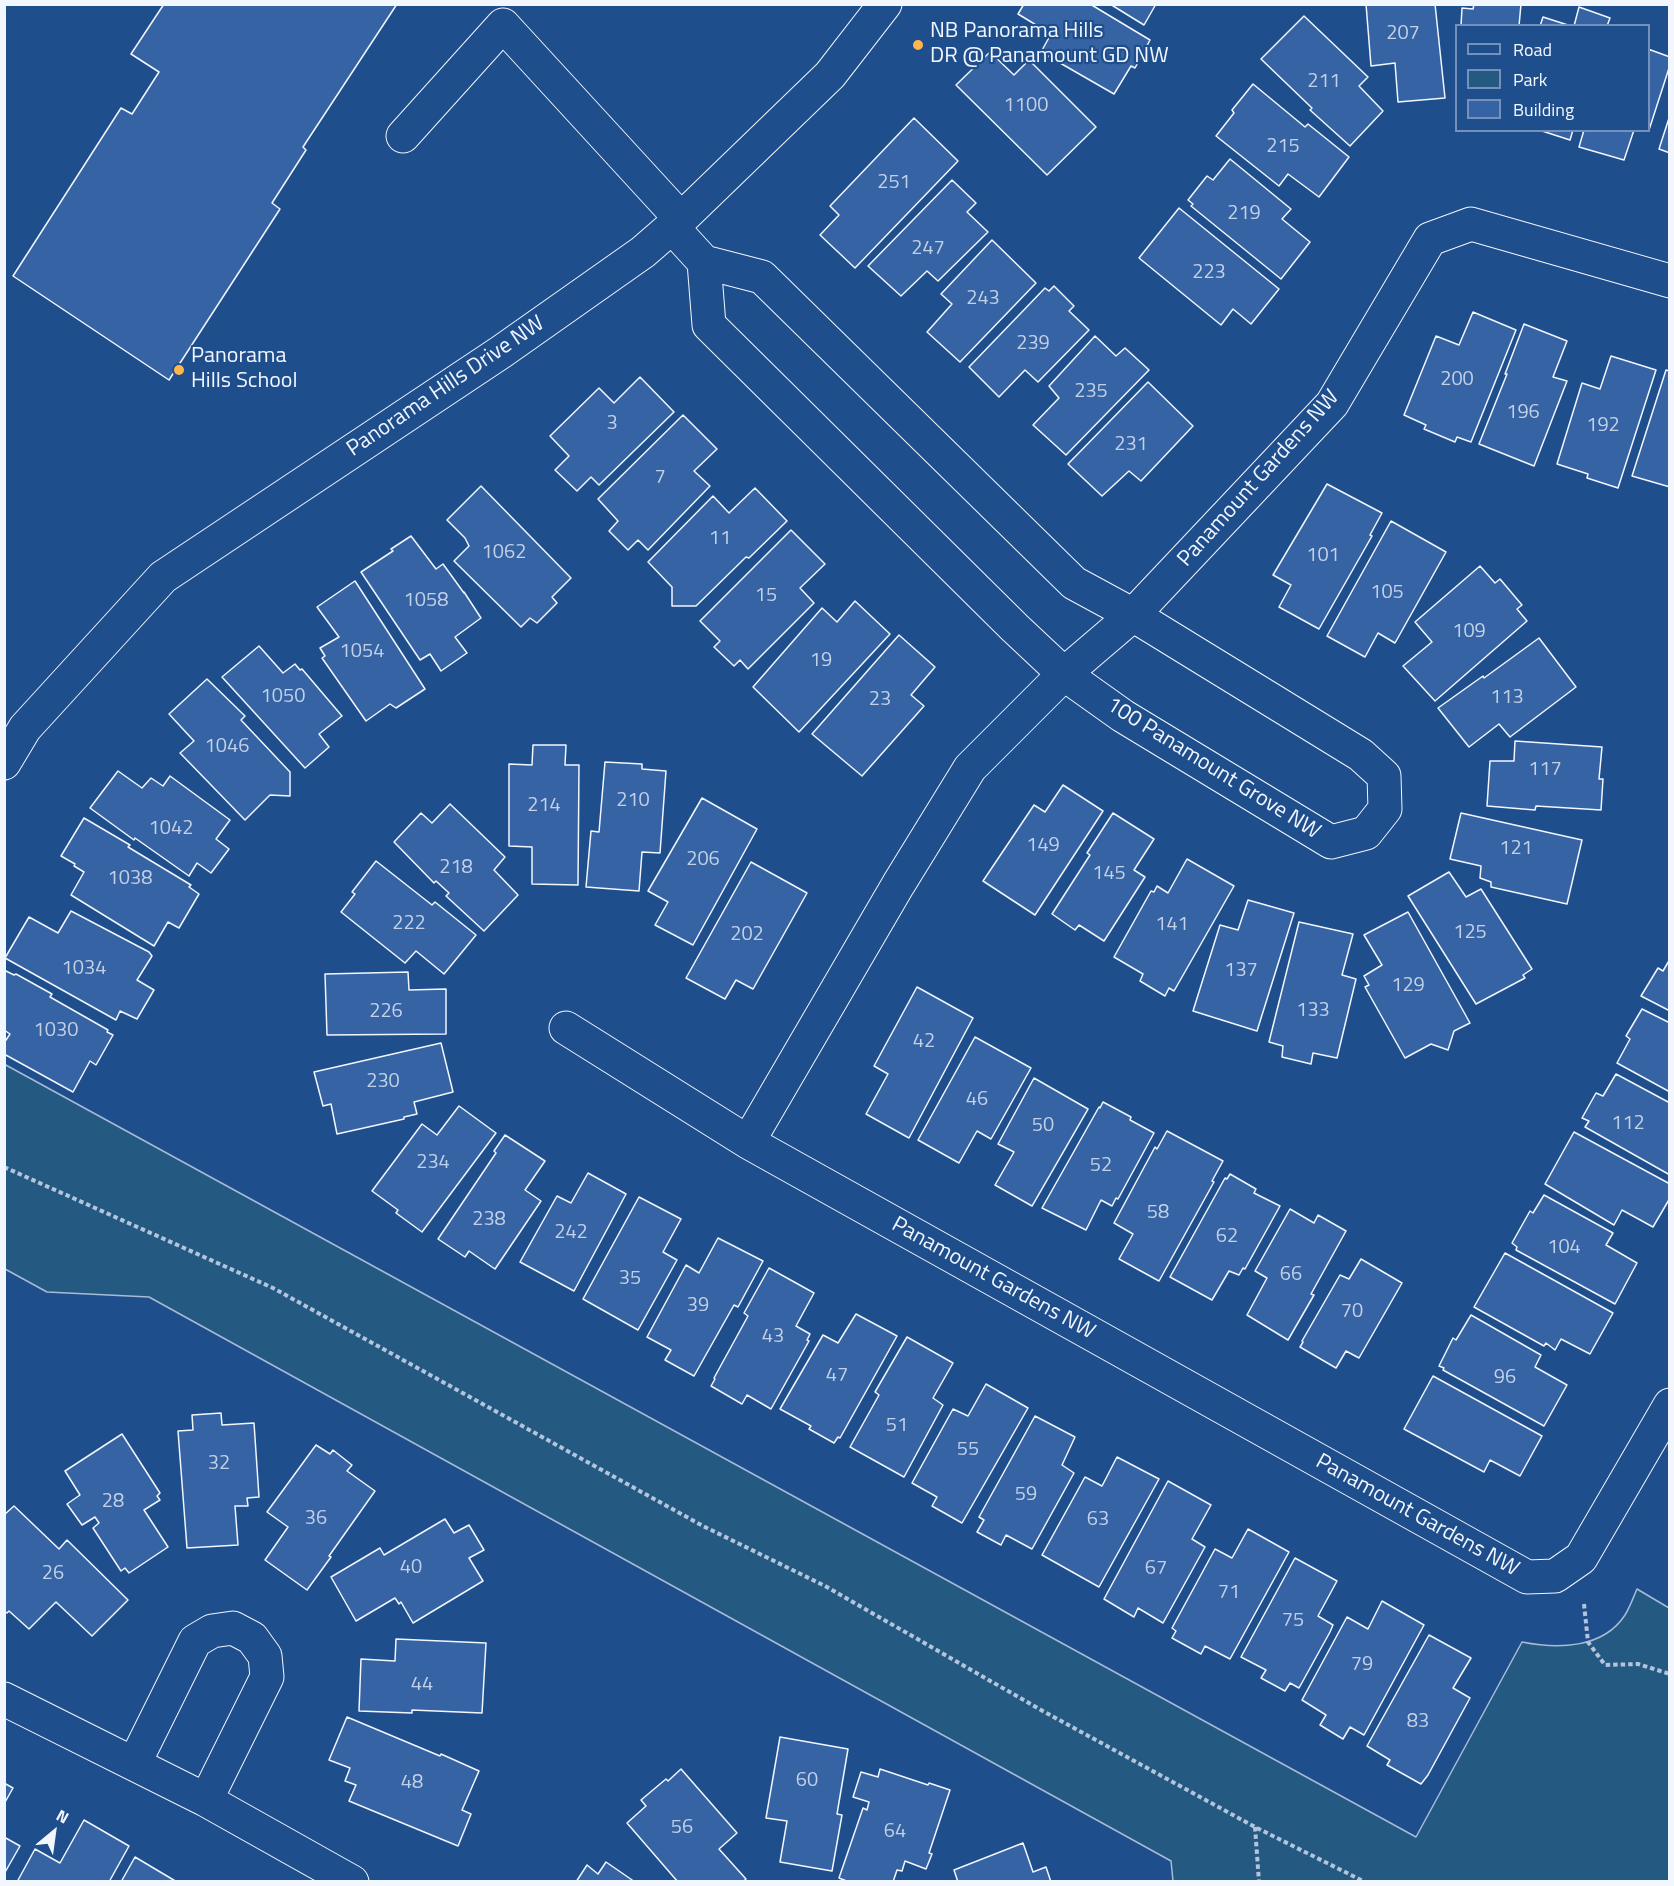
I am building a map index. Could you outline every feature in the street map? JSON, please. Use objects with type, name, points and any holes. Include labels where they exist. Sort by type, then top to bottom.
[{"type":"street","name":"Panorama Hills Drive NW","points":[[4,763],[25,728],[163,578],[501,352],[643,252],[677,224],[830,75],[885,4]]},
{"type":"street","points":[[403,136],[503,26],[677,224],[704,262],[709,325],[1064,674]]},
{"type":"street","name":"Panamount Gardens NW","points":[[1670,281],[1471,224],[1430,239],[1332,404],[1133,615],[1064,674],[970,768],[898,885],[748,1142],[1527,1577],[1555,1576],[1581,1558],[1670,1405]]},
{"type":"street","points":[[704,262],[762,277],[1074,583],[1133,615]]},
{"type":"street","name":"100 Panamount Grove NW","points":[[1064,674],[1123,716],[1331,842],[1366,833],[1385,809],[1384,776],[1361,755],[1133,615]]},
{"type":"street","points":[[566,1028],[748,1142]]},
{"type":"street","points":[[134,1764],[195,1641],[212,1631],[233,1628],[252,1638],[265,1656],[267,1677],[206,1800]]},
{"type":"street","points":[[4,1699],[206,1800],[352,1881]]},
{"type":"path","points":[[4,1167],[273,1288],[703,1526],[825,1586],[1041,1710],[1255,1827],[1365,1881]]},
{"type":"path","points":[[1581,1558],[1588,1642],[1605,1665],[1638,1664],[1670,1674]]},
{"type":"path","points":[[1255,1827],[1259,1881]]},
{"type":"green space","points":[[4,1064],[1416,1837],[1522,1642],[1550,1646],[1578,1644],[1605,1635],[1625,1615],[1637,1589],[1669,1608],[1669,1881],[1173,1881],[1171,1861],[149,1297],[47,1292],[5,1269]]},
{"type":"building","points":[[164,4],[397,4],[303,147],[306,150],[272,203],[280,209],[169,380],[13,276],[121,108],[132,114],[159,72],[131,54]]},
{"type":"building","points":[[1024,4],[1090,4],[1150,40],[1135,68],[1131,66],[1114,94],[1041,52],[1051,34],[1018,14]]},
{"type":"building","points":[[1110,4],[1156,4],[1144,25]]},
{"type":"building","points":[[1366,4],[1435,4],[1445,98],[1398,102],[1395,63],[1371,66]]},
{"type":"building","points":[[1474,4],[1521,4],[1519,24],[1461,24],[1462,8],[1473,9]]},
{"type":"building","points":[[1579,7],[1610,18],[1608,24],[1575,24]]},
{"type":"building","points":[[1304,16],[1368,77],[1359,86],[1383,111],[1350,146],[1310,110],[1312,108],[1261,59]]},
{"type":"building","points":[[1543,17],[1565,24],[1541,24]]},
{"type":"building","points":[[1650,50],[1670,57],[1670,65],[1650,127]]},
{"type":"building","points":[[990,52],[1014,75],[1029,60],[1096,127],[1047,175],[956,85]]},
{"type":"building","points":[[1253,84],[1305,127],[1308,124],[1349,157],[1319,197],[1288,174],[1279,186],[1216,136],[1234,113],[1232,110]]},
{"type":"building","points":[[1670,115],[1670,153],[1659,149]]},
{"type":"building","points":[[914,118],[958,161],[855,268],[820,235],[839,215],[830,206]]},
{"type":"building","points":[[1545,132],[1572,132],[1570,140]]},
{"type":"building","points":[[1583,132],[1633,132],[1624,160],[1579,147]]},
{"type":"building","points":[[1230,159],[1291,209],[1282,219],[1310,242],[1281,279],[1191,206],[1193,204],[1188,200],[1207,176],[1213,180]]},
{"type":"building","points":[[952,180],[976,203],[967,212],[988,232],[938,281],[927,271],[901,296],[868,266]]},
{"type":"building","points":[[1179,208],[1279,289],[1251,324],[1233,309],[1221,325],[1139,258]]},
{"type":"building","points":[[992,240],[1036,283],[960,362],[927,332],[952,304],[941,294]]},
{"type":"building","points":[[1054,286],[1074,306],[1069,311],[1089,330],[1038,382],[1025,370],[999,397],[969,367],[1045,288],[1049,291]]},
{"type":"building","points":[[1473,312],[1516,330],[1471,442],[1457,437],[1455,442],[1424,429],[1426,425],[1404,415],[1436,336],[1459,345]]},
{"type":"building","points":[[1524,324],[1567,341],[1553,377],[1567,381],[1534,466],[1479,444]]},
{"type":"building","points":[[1095,336],[1116,356],[1125,348],[1149,370],[1066,455],[1033,425],[1059,398],[1049,386]]},
{"type":"building","points":[[1611,356],[1656,370],[1618,488],[1587,478],[1588,474],[1557,464],[1582,383],[1600,389]]},
{"type":"building","points":[[1666,370],[1670,371],[1670,487],[1632,476]]},
{"type":"building","points":[[640,377],[674,412],[599,485],[591,477],[577,491],[555,470],[569,456],[550,436],[599,388],[614,403]]},
{"type":"building","points":[[1148,382],[1193,426],[1141,481],[1129,471],[1102,496],[1068,464]]},
{"type":"building","points":[[683,415],[717,449],[694,471],[710,486],[648,550],[638,540],[628,550],[609,531],[618,521],[598,499]]},
{"type":"building","points":[[1327,484],[1382,513],[1370,535],[1372,536],[1319,629],[1279,607],[1291,585],[1273,575]]},
{"type":"building","points":[[481,486],[571,578],[552,597],[557,603],[537,623],[530,618],[521,627],[454,561],[469,546],[465,538],[447,520]]},
{"type":"building","points":[[755,488],[787,521],[696,606],[672,606],[672,587],[648,562],[713,496],[729,513]]},
{"type":"building","points":[[1391,521],[1446,552],[1395,643],[1378,633],[1365,657],[1327,636]]},
{"type":"building","points":[[791,530],[825,564],[800,588],[814,603],[748,669],[740,660],[734,666],[714,647],[720,641],[700,621]]},
{"type":"building","points":[[411,536],[436,569],[443,564],[481,618],[455,637],[467,653],[441,671],[430,654],[420,660],[361,572]]},
{"type":"building","points":[[1480,566],[1495,583],[1500,579],[1522,605],[1517,609],[1527,621],[1435,701],[1403,666],[1432,642],[1415,622]]},
{"type":"building","points":[[355,581],[425,689],[396,708],[390,704],[366,721],[322,658],[325,656],[320,648],[339,637],[317,607]]},
{"type":"building","points":[[855,601],[890,634],[799,732],[753,687],[822,608],[837,622]]},
{"type":"building","points":[[899,635],[935,667],[911,695],[924,706],[862,776],[812,734]]},
{"type":"building","points":[[1539,638],[1576,687],[1510,737],[1499,724],[1469,747],[1438,708]]},
{"type":"building","points":[[259,646],[283,673],[295,664],[300,670],[302,669],[342,716],[319,734],[329,747],[305,768],[222,677]]},
{"type":"building","points":[[207,679],[245,716],[241,720],[290,772],[290,796],[270,795],[245,820],[180,753],[194,741],[169,714]]},
{"type":"building","points":[[1515,741],[1602,747],[1599,779],[1603,779],[1601,810],[1536,806],[1535,810],[1487,806],[1490,761],[1514,761]]},
{"type":"building","points":[[533,745],[566,745],[565,765],[579,765],[578,885],[532,884],[532,847],[509,846],[509,764],[532,765]]},
{"type":"building","points":[[605,762],[642,764],[642,769],[666,771],[660,853],[642,852],[639,891],[586,887],[591,831],[599,832]]},
{"type":"building","points":[[118,771],[142,788],[151,778],[163,786],[170,776],[230,820],[216,839],[229,849],[211,873],[197,863],[189,876],[90,808]]},
{"type":"building","points":[[1063,785],[1103,811],[1035,915],[983,881],[1034,805],[1045,812]]},
{"type":"building","points":[[702,798],[757,829],[693,945],[655,925],[668,902],[648,891]]},
{"type":"building","points":[[450,804],[505,857],[494,870],[518,895],[484,931],[446,896],[449,893],[436,881],[434,883],[394,842],[421,813],[432,823]]},
{"type":"building","points":[[1113,813],[1154,839],[1134,870],[1145,877],[1104,941],[1079,925],[1075,930],[1052,914],[1090,855],[1087,853]]},
{"type":"building","points":[[1461,813],[1582,840],[1567,904],[1491,887],[1491,882],[1480,878],[1481,866],[1450,859]]},
{"type":"building","points":[[84,818],[191,885],[189,887],[199,894],[179,928],[168,922],[154,946],[71,895],[84,872],[61,856]]},
{"type":"building","points":[[1187,859],[1234,886],[1174,991],[1169,988],[1165,996],[1140,981],[1143,974],[1114,957],[1151,891],[1154,892],[1157,886],[1168,893]]},
{"type":"building","points":[[376,861],[432,905],[435,902],[476,935],[444,974],[416,951],[405,963],[341,912],[355,894],[352,892]]},
{"type":"building","points":[[751,862],[807,893],[753,989],[736,980],[725,999],[686,978]]},
{"type":"building","points":[[1449,872],[1466,897],[1481,889],[1532,969],[1523,975],[1525,978],[1476,1004],[1408,896]]},
{"type":"building","points":[[1248,900],[1294,913],[1257,1031],[1193,1011],[1220,925],[1238,930]]},
{"type":"building","points":[[71,911],[149,952],[152,956],[137,980],[154,990],[137,1019],[120,1011],[116,1020],[5,958],[29,917],[58,933]]},
{"type":"building","points":[[1408,912],[1470,1023],[1454,1031],[1448,1050],[1431,1044],[1405,1058],[1365,987],[1369,985],[1364,976],[1382,965],[1364,935]]},
{"type":"building","points":[[1299,922],[1353,934],[1342,975],[1356,979],[1337,1058],[1313,1053],[1311,1064],[1282,1057],[1283,1046],[1269,1042]]},
{"type":"building","points":[[1670,959],[1670,1011],[1641,996],[1658,968],[1663,971]]},
{"type":"building","points":[[4,970],[52,994],[50,997],[113,1035],[96,1065],[90,1061],[73,1092],[4,1054],[4,1043],[10,1034],[4,1030]]},
{"type":"building","points":[[408,972],[409,990],[446,989],[446,1034],[327,1035],[325,974]]},
{"type":"building","points":[[917,987],[973,1018],[909,1138],[866,1114],[888,1074],[874,1066]]},
{"type":"building","points":[[1642,1009],[1670,1023],[1670,1092],[1617,1063],[1630,1039],[1626,1036]]},
{"type":"building","points":[[975,1037],[1031,1068],[991,1139],[977,1131],[959,1163],[918,1140]]},
{"type":"building","points":[[441,1043],[453,1092],[414,1102],[417,1114],[404,1117],[404,1119],[337,1134],[331,1104],[323,1106],[314,1072]]},
{"type":"building","points":[[1616,1074],[1670,1103],[1670,1175],[1585,1127],[1589,1121],[1582,1118],[1596,1093],[1603,1096]]},
{"type":"building","points":[[1034,1078],[1088,1109],[1032,1206],[995,1185],[1014,1152],[998,1144]]},
{"type":"building","points":[[1103,1102],[1154,1133],[1118,1199],[1116,1198],[1112,1206],[1101,1200],[1086,1230],[1042,1208]]},
{"type":"building","points":[[459,1106],[496,1133],[422,1232],[372,1191],[422,1124],[437,1135]]},
{"type":"building","points":[[1167,1131],[1223,1161],[1212,1181],[1214,1182],[1159,1281],[1119,1259],[1133,1234],[1114,1223],[1155,1147],[1157,1149]]},
{"type":"building","points":[[1574,1132],[1670,1184],[1670,1198],[1653,1227],[1622,1210],[1614,1225],[1545,1184]]},
{"type":"building","points":[[505,1135],[545,1161],[525,1190],[541,1201],[495,1269],[469,1251],[465,1257],[438,1239],[496,1153],[494,1151]]},
{"type":"building","points":[[588,1173],[626,1194],[574,1291],[520,1262],[557,1196],[571,1203]]},
{"type":"building","points":[[1230,1174],[1256,1189],[1254,1193],[1280,1206],[1245,1269],[1243,1268],[1239,1275],[1229,1271],[1212,1300],[1170,1277],[1225,1178],[1227,1179]]},
{"type":"building","points":[[1544,1195],[1613,1233],[1606,1245],[1637,1263],[1615,1304],[1516,1250],[1517,1247],[1512,1243],[1530,1211],[1533,1213]]},
{"type":"building","points":[[639,1197],[681,1219],[663,1252],[677,1260],[638,1330],[583,1299]]},
{"type":"building","points":[[1290,1209],[1314,1223],[1318,1215],[1346,1231],[1311,1294],[1314,1295],[1288,1340],[1247,1315],[1267,1278],[1255,1271]]},
{"type":"building","points":[[718,1238],[763,1261],[738,1307],[734,1305],[694,1376],[665,1360],[671,1350],[647,1337],[686,1265],[699,1273]]},
{"type":"building","points":[[1505,1253],[1613,1313],[1590,1354],[1561,1339],[1555,1350],[1546,1343],[1544,1346],[1474,1307]]},
{"type":"building","points":[[1361,1259],[1402,1283],[1359,1358],[1346,1351],[1336,1368],[1300,1347],[1340,1275],[1349,1279]]},
{"type":"building","points":[[769,1268],[814,1293],[796,1326],[810,1334],[807,1340],[809,1341],[771,1409],[747,1395],[742,1404],[711,1386],[748,1316],[744,1313]]},
{"type":"building","points":[[856,1314],[897,1336],[840,1438],[838,1437],[834,1443],[809,1429],[811,1426],[780,1409],[823,1335],[838,1343]]},
{"type":"building","points":[[1471,1315],[1541,1355],[1535,1367],[1567,1385],[1544,1426],[1439,1366],[1453,1338],[1456,1340]]},
{"type":"building","points":[[907,1337],[953,1363],[933,1398],[943,1405],[904,1477],[850,1447],[879,1395],[875,1392]]},
{"type":"building","points":[[1433,1376],[1542,1436],[1520,1476],[1490,1460],[1484,1472],[1404,1429]]},
{"type":"building","points":[[986,1384],[1028,1408],[962,1523],[932,1506],[937,1497],[912,1483],[953,1409],[968,1416]]},
{"type":"building","points":[[221,1413],[222,1425],[254,1423],[259,1497],[247,1498],[248,1506],[235,1506],[238,1545],[187,1548],[178,1431],[193,1430],[192,1415]]},
{"type":"building","points":[[1035,1416],[1075,1437],[1062,1465],[1074,1473],[1032,1549],[1006,1535],[1001,1545],[977,1532],[984,1520],[979,1517]]},
{"type":"building","points":[[122,1434],[160,1493],[157,1496],[160,1500],[144,1510],[168,1547],[129,1573],[125,1568],[121,1571],[93,1528],[99,1523],[95,1517],[82,1525],[67,1504],[80,1495],[65,1471]]},
{"type":"building","points":[[316,1445],[330,1454],[333,1450],[352,1465],[347,1471],[375,1491],[307,1590],[265,1560],[288,1527],[267,1512]]},
{"type":"building","points":[[1117,1457],[1159,1479],[1099,1587],[1042,1555],[1085,1477],[1102,1486]]},
{"type":"building","points":[[1168,1481],[1211,1505],[1192,1539],[1205,1547],[1163,1623],[1138,1608],[1134,1617],[1104,1599]]},
{"type":"building","points":[[14,1506],[59,1549],[67,1540],[128,1600],[92,1636],[56,1602],[29,1629],[9,1611],[7,1613],[4,1611],[4,1515]]},
{"type":"building","points":[[445,1519],[454,1533],[469,1525],[484,1550],[469,1558],[483,1581],[413,1623],[401,1602],[399,1604],[395,1598],[356,1621],[331,1577],[380,1548],[384,1555]]},
{"type":"building","points":[[1248,1529],[1289,1552],[1230,1659],[1205,1646],[1201,1654],[1172,1638],[1176,1631],[1172,1628],[1215,1549],[1232,1558]]},
{"type":"building","points":[[1295,1558],[1337,1581],[1318,1616],[1333,1625],[1330,1632],[1299,1688],[1290,1683],[1285,1691],[1261,1678],[1266,1670],[1241,1657]]},
{"type":"building","points":[[1382,1601],[1424,1625],[1364,1735],[1350,1727],[1343,1739],[1320,1725],[1326,1715],[1302,1700],[1347,1617],[1368,1629]]},
{"type":"building","points":[[1429,1635],[1471,1658],[1453,1688],[1470,1698],[1421,1784],[1387,1765],[1390,1760],[1367,1746]]},
{"type":"building","points":[[396,1639],[486,1643],[482,1713],[412,1710],[412,1713],[359,1711],[361,1659],[395,1661]]},
{"type":"building","points":[[347,1717],[479,1771],[462,1810],[471,1814],[458,1846],[349,1801],[356,1785],[345,1781],[350,1768],[329,1760]]},
{"type":"building","points":[[780,1737],[848,1749],[837,1814],[842,1815],[832,1871],[780,1862],[787,1821],[766,1818]]},
{"type":"building","points":[[681,1769],[737,1833],[719,1849],[746,1879],[743,1882],[678,1882],[627,1823],[646,1806],[641,1800]]},
{"type":"building","points":[[880,1769],[950,1790],[926,1869],[905,1861],[902,1871],[897,1870],[893,1882],[849,1882],[839,1878],[863,1808],[867,1810],[869,1802],[853,1797],[861,1772],[878,1777]]},
{"type":"building","points":[[4,1783],[13,1788],[4,1804]]},
{"type":"building","points":[[84,1820],[129,1846],[109,1882],[17,1882],[35,1849],[60,1863]]},
{"type":"building","points":[[4,1837],[20,1846],[4,1874]]},
{"type":"building","points":[[1023,1843],[1033,1872],[1046,1867],[1051,1882],[958,1882],[954,1870]]},
{"type":"building","points":[[135,1857],[177,1882],[121,1882]]},
{"type":"building","points":[[606,1862],[635,1882],[576,1882],[587,1865],[598,1874]]},
{"type":"place","name":"NB Panorama Hills DR @ Panamount GD NW","points":[[918,45]]},
{"type":"place","name":"Panorama Hills School","points":[[179,370]]}]
